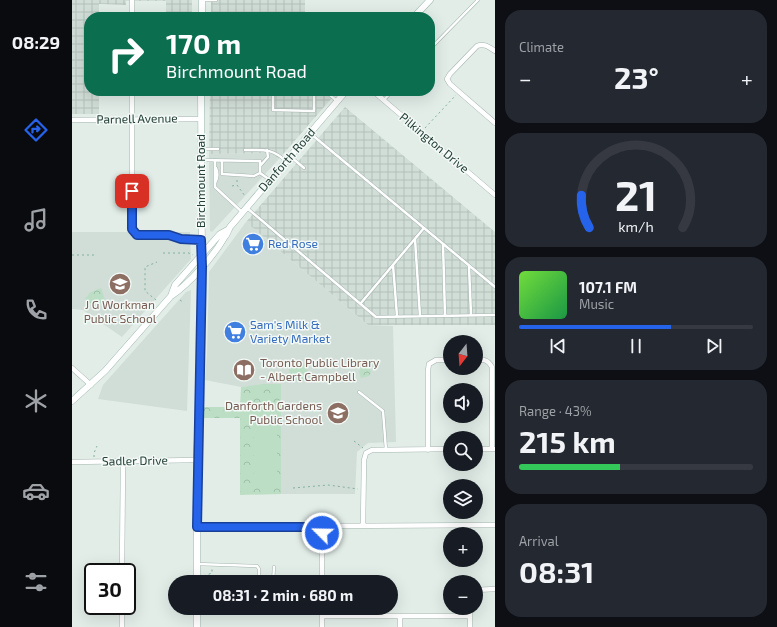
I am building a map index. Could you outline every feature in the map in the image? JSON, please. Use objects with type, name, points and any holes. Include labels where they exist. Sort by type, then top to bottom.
[{"type":"main road","points":[[202,12],[203,0]]},
{"type":"main road","points":[[419,12],[430,0]]},
{"type":"main road","name":"Birchmount Road","points":[[197,575],[197,460],[202,267],[202,96]]},
{"type":"main road","name":"Danforth Road","points":[[72,401],[92,384],[126,348],[171,296],[181,289],[202,267],[223,241],[229,229],[244,210],[342,96]]},
{"type":"main road","name":"Danforth Road","points":[[171,296],[175,285],[220,234],[229,229]]},
{"type":"main road","points":[[197,615],[197,627]]},
{"type":"street","points":[[132,0],[132,12]]},
{"type":"street","points":[[495,51],[486,45],[482,44],[477,46],[447,79],[450,84],[495,123]]},
{"type":"street","points":[[132,96],[132,229]]},
{"type":"street","name":"Pilkington Drive","points":[[379,96],[495,194]]},
{"type":"street","name":"Parnell Avenue","points":[[72,120],[201,119]]},
{"type":"street","points":[[428,450],[428,370],[429,364],[436,360],[443,360]]},
{"type":"street","points":[[483,360],[489,362],[492,367],[494,449],[483,449]]},
{"type":"street","points":[[72,368],[92,384]]},
{"type":"street","points":[[363,526],[364,460],[368,453],[372,450],[443,450]]},
{"type":"street","name":"Sadler Drive","points":[[72,462],[197,460]]},
{"type":"street","points":[[122,563],[123,462]]},
{"type":"street","points":[[197,527],[495,525]]},
{"type":"street","points":[[322,527],[322,575]]},
{"type":"street","points":[[483,590],[495,589]]},
{"type":"street","points":[[122,615],[122,627]]},
{"type":"street","points":[[322,627],[322,616],[470,616],[470,627]]},
{"type":"street","points":[[400,616],[400,627]]},
{"type":"lane","points":[[203,0],[216,0]]},
{"type":"lane","points":[[435,44],[478,0]]},
{"type":"lane","points":[[273,96],[273,110],[314,111],[314,96]]},
{"type":"lane","points":[[330,96],[337,102]]},
{"type":"lane","points":[[384,100],[388,96]]},
{"type":"lane","points":[[310,134],[495,287]]},
{"type":"lane","points":[[201,149],[218,149]]},
{"type":"lane","points":[[245,150],[267,150],[276,153],[304,168]]},
{"type":"lane","points":[[260,166],[268,157],[267,150]]},
{"type":"lane","points":[[202,160],[260,161],[260,173]]},
{"type":"lane","points":[[215,161],[214,187],[218,191],[244,210],[376,317],[495,315]]},
{"type":"lane","points":[[222,161],[222,174],[254,176],[260,173]]},
{"type":"lane","points":[[260,173],[270,180]]},
{"type":"lane","points":[[360,303],[424,228]]},
{"type":"lane","points":[[132,229],[137,235],[169,235],[181,239],[201,240]]},
{"type":"lane","points":[[415,238],[420,316]]},
{"type":"lane","points":[[444,244],[446,316]]},
{"type":"lane","points":[[393,265],[397,316]]},
{"type":"lane","points":[[469,266],[471,315]]},
{"type":"lane","points":[[359,392],[383,411],[386,450]]},
{"type":"lane","points":[[197,564],[257,566],[259,569],[259,575]]},
{"type":"lane","points":[[273,575],[274,567]]},
{"type":"path","points":[[422,132],[459,92]]},
{"type":"path","points":[[237,179],[237,185],[245,196]]},
{"type":"path","points":[[232,186],[233,184],[237,185]]},
{"type":"path","points":[[163,253],[189,253],[194,256]]},
{"type":"path","points":[[72,255],[96,255]]},
{"type":"path","points":[[156,300],[145,291],[145,267],[151,266],[157,262]]},
{"type":"path","points":[[354,441],[368,453]]},
{"type":"path","points":[[93,462],[94,453],[97,446]]},
{"type":"path","points":[[294,488],[328,485],[364,489]]},
{"type":"path","points":[[207,575],[212,573],[212,564]]},
{"type":"shaded area","points":[[72,0],[192,0],[192,12],[166,12],[166,1],[126,1],[126,5],[99,4],[99,12],[84,12],[84,96],[99,96],[99,114],[72,114]]},
{"type":"shaded area","points":[[211,0],[305,0],[305,12],[211,12]]},
{"type":"shaded area","points":[[210,96],[334,96],[278,160],[275,154],[266,153],[209,154]]},
{"type":"shaded area","points":[[345,107],[495,232],[495,325],[368,325],[246,222]]},
{"type":"shaded area","points":[[209,154],[275,154],[278,160],[212,232],[210,231]]},
{"type":"shaded area","points":[[246,222],[368,325],[393,326],[396,442],[368,443],[357,452],[355,494],[281,494],[281,384],[241,387],[205,380],[209,272]]},
{"type":"shaded area","name":"J G Workman Public School","points":[[72,232],[190,232],[191,259],[122,337],[83,310],[72,309]]},
{"type":"shaded area","points":[[191,290],[187,411],[98,399],[103,385],[186,292]]},
{"type":"green space","points":[[101,288],[105,300],[99,304],[88,303],[85,298],[89,293]]},
{"type":"green space","points":[[298,361],[306,364],[308,374],[306,379],[302,381],[289,380],[289,362]]},
{"type":"green space","points":[[362,366],[370,369],[371,372],[369,376],[361,378],[359,372]]},
{"type":"green space","points":[[263,384],[281,384],[281,494],[240,495],[240,418],[203,418],[204,407],[240,407],[241,387]]},
{"type":"green space","points":[[254,419],[277,420],[277,483],[254,484]]},
{"type":"place","name":"Red Rose","points":[[253,244]]},
{"type":"place","name":"J G Workman Public School","points":[[120,284]]},
{"type":"place","name":"Sam's Milk & Variety Market","points":[[235,332]]},
{"type":"place","name":"Toronto Public Library - Albert Campbell","points":[[244,370]]},
{"type":"place","name":"Danforth Gardens Public School","points":[[338,413]]},
{"type":"route","points":[[132,191],[132,229],[134,233],[137,235],[169,235],[181,239],[201,240],[202,267],[197,460],[197,527],[322,527],[322,533]]}]
